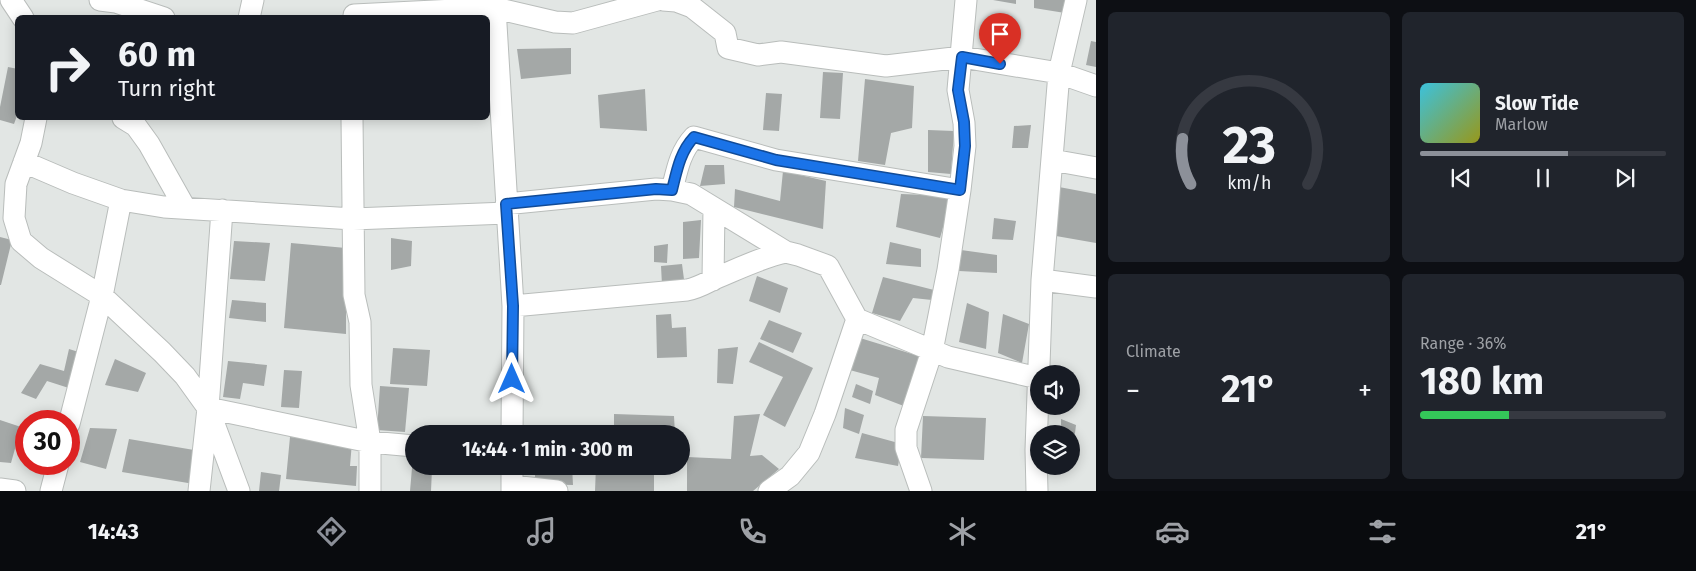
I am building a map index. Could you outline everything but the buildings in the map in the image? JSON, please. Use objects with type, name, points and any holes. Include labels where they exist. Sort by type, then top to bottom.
[{"type":"street","points":[[11,0],[21,15]]},
{"type":"street","points":[[100,0],[135,4],[158,15]]},
{"type":"street","points":[[250,15],[253,0]]},
{"type":"street","points":[[354,11],[496,4],[555,22],[573,24],[657,0]]},
{"type":"street","points":[[663,0],[676,1],[692,7],[725,34],[728,48],[758,55],[781,52],[886,66],[962,57],[1059,73],[1096,86]]},
{"type":"street","points":[[921,491],[906,448],[906,430],[932,351],[948,270],[960,190],[965,146],[964,122],[958,90],[966,0]]},
{"type":"street","points":[[1039,365],[1042,280],[1059,73],[1076,0]]},
{"type":"street","points":[[496,4],[513,306],[512,425]]},
{"type":"street","points":[[35,120],[16,184],[14,218],[21,241],[41,258],[102,296],[185,376],[208,408],[239,491]]},
{"type":"street","points":[[126,120],[136,126],[149,144],[185,208]]},
{"type":"street","points":[[352,120],[354,295],[360,322],[361,385],[370,442],[370,491]]},
{"type":"street","points":[[672,190],[681,156],[694,137],[776,160],[960,190]]},
{"type":"street","points":[[1052,160],[1096,168]]},
{"type":"street","points":[[24,162],[72,183],[121,200],[164,207],[353,219],[507,209],[656,189],[691,194],[786,252],[828,266],[857,319],[948,357],[1030,376]]},
{"type":"street","points":[[73,410],[102,296],[121,200]]},
{"type":"street","points":[[713,280],[714,208]]},
{"type":"street","points":[[199,491],[208,408],[222,210]]},
{"type":"street","points":[[513,306],[687,290],[700,287],[773,255],[786,252]]},
{"type":"street","points":[[1042,280],[1096,287]]},
{"type":"street","points":[[769,491],[790,476],[809,453],[825,414],[857,319]]},
{"type":"street","points":[[208,408],[370,442],[405,445]]},
{"type":"street","points":[[1037,415],[1037,491]]},
{"type":"street","points":[[51,491],[55,475]]},
{"type":"street","points":[[512,481],[557,491]]},
{"type":"street","points":[[0,489],[15,491]]},
{"type":"route","points":[[512,379],[513,306],[506,204],[656,189],[672,190],[681,156],[694,137],[776,160],[960,190],[965,146],[964,122],[958,90],[962,57],[1000,64]]}]
